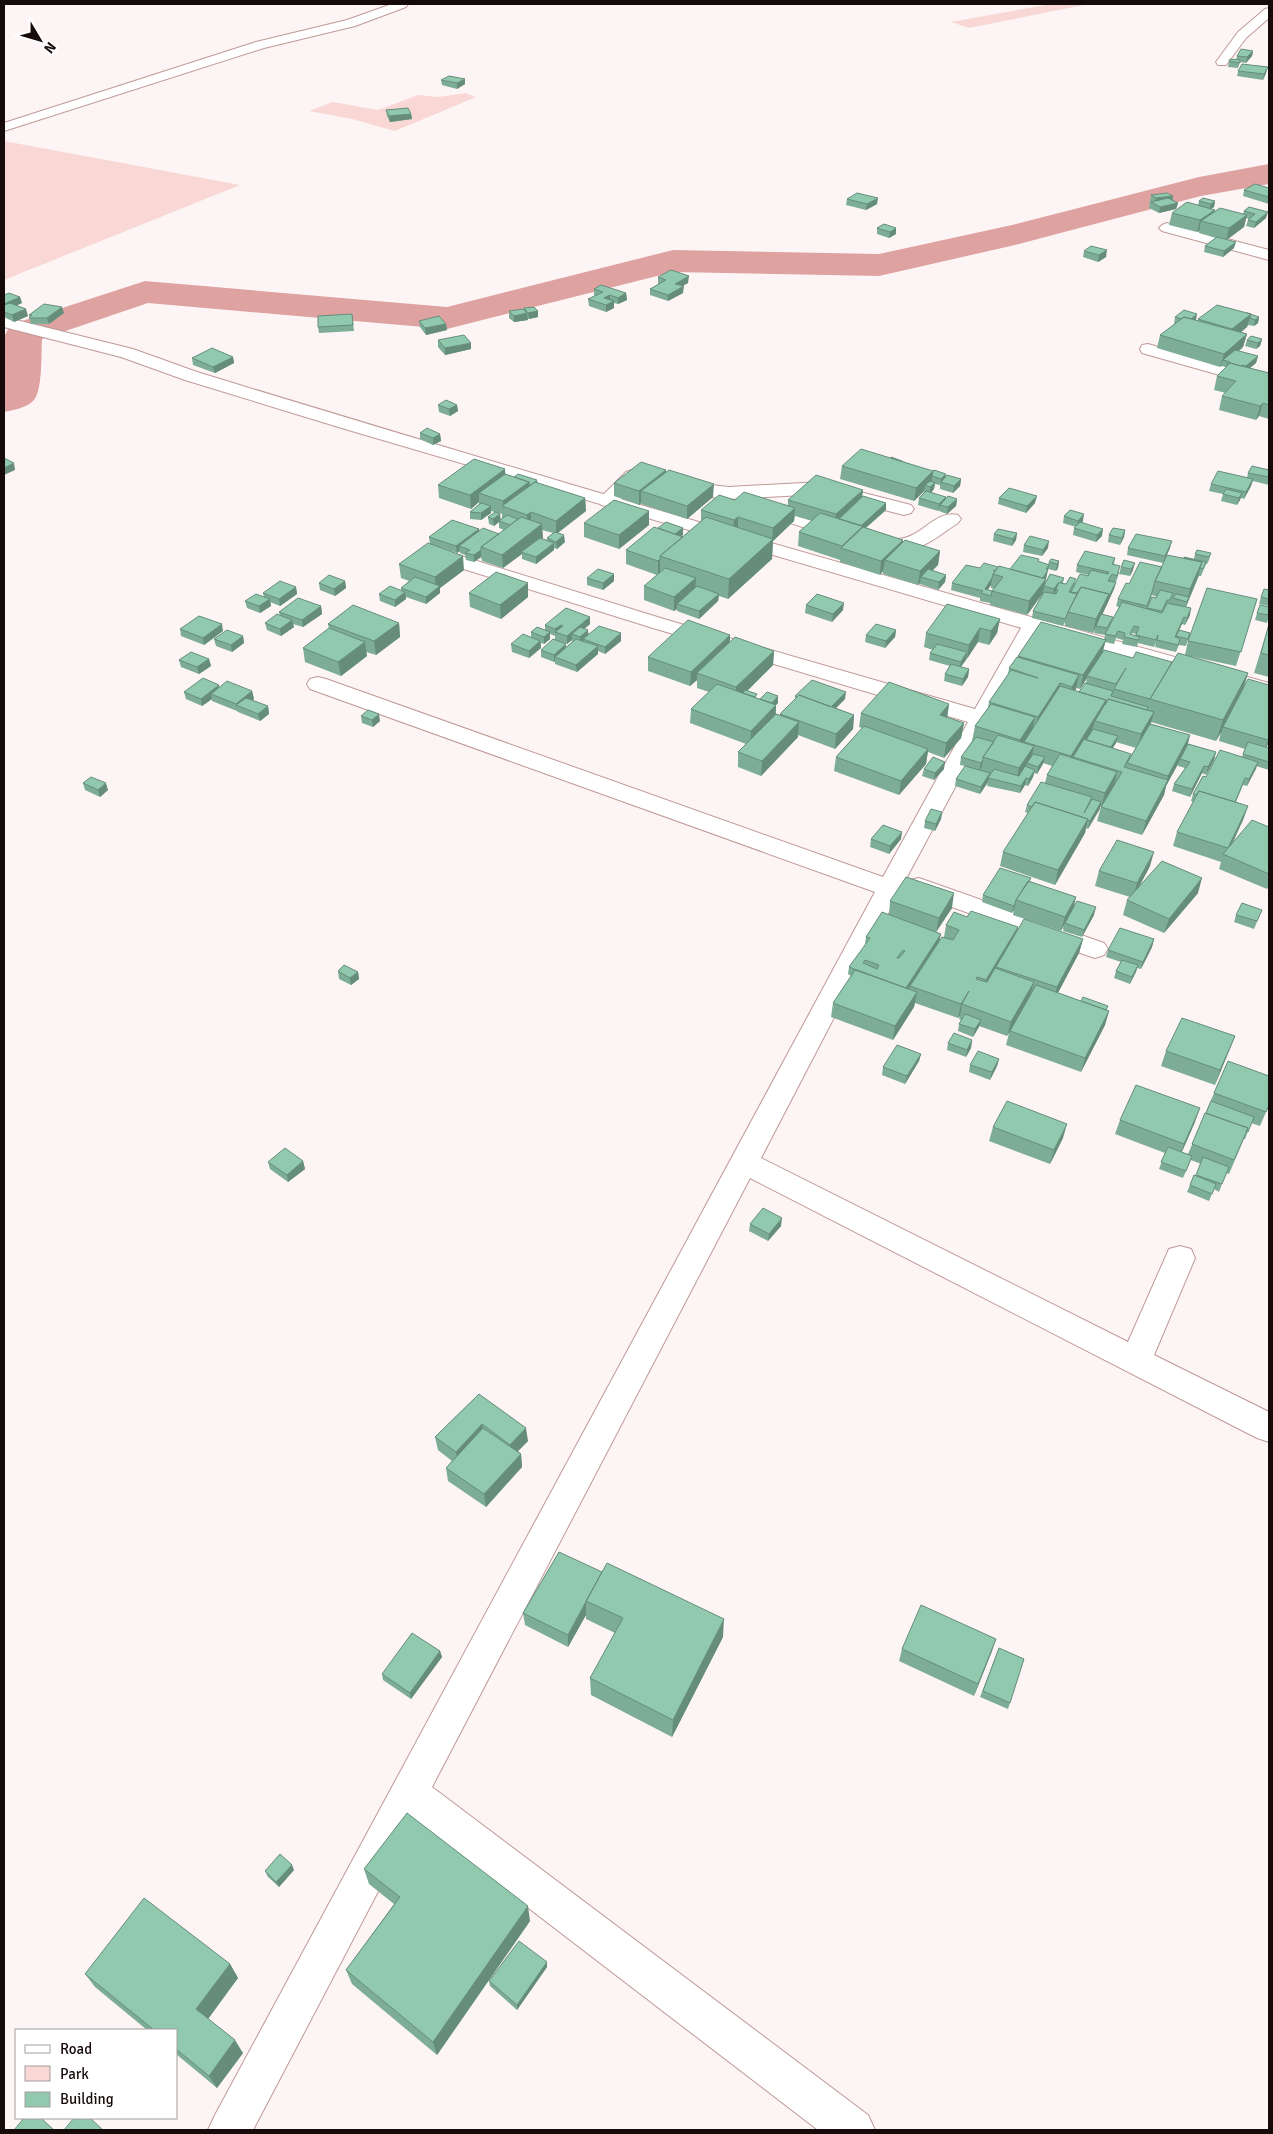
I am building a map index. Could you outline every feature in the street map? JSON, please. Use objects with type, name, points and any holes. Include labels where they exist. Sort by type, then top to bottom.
[{"type":"street","points":[[4,127],[260,45],[351,23],[402,4]]},
{"type":"street","points":[[1222,62],[1242,35],[1269,12]]},
{"type":"street","points":[[1168,228],[1269,255]]},
{"type":"street","points":[[4,322],[127,353],[192,376],[351,425],[608,501],[1032,625],[1269,690]]},
{"type":"street","points":[[1148,349],[1269,384]]},
{"type":"street","points":[[608,501],[633,476],[643,472],[875,542],[895,546],[909,544],[951,519]]},
{"type":"street","points":[[710,491],[744,493],[811,487],[833,490],[904,509]]},
{"type":"street","points":[[445,557],[660,624],[980,718]]},
{"type":"street","points":[[230,2130],[892,882],[1032,625]]},
{"type":"street","points":[[318,684],[892,882],[1095,949]]},
{"type":"street","points":[[744,1162],[1269,1428]]},
{"type":"street","points":[[1136,1360],[1180,1258]]},
{"type":"street","points":[[409,1793],[853,2130]]},
{"type":"green space","points":[[1051,4],[1089,4],[969,28],[951,22]]},
{"type":"green space","points":[[466,93],[476,97],[395,131],[352,119],[309,111],[333,102],[378,110],[418,95],[438,97]]},
{"type":"green space","points":[[4,141],[240,185],[4,280]]},
{"type":"building","points":[[1241,49],[1253,51],[1247,57],[1237,56]]},
{"type":"building","points":[[1230,59],[1240,60],[1240,63],[1229,61]]},
{"type":"building","points":[[1242,64],[1268,67],[1264,74],[1238,71]]},
{"type":"building","points":[[449,76],[465,79],[457,83],[441,80]]},
{"type":"building","points":[[408,108],[411,114],[389,116],[386,110]]},
{"type":"building","points":[[1255,184],[1269,188],[1269,197],[1244,190]]},
{"type":"building","points":[[857,193],[878,198],[867,204],[847,199]]},
{"type":"building","points":[[1167,193],[1173,196],[1156,198],[1151,195]]},
{"type":"building","points":[[1168,198],[1178,203],[1160,207],[1151,202]]},
{"type":"building","points":[[1203,198],[1215,201],[1211,204],[1199,201]]},
{"type":"building","points":[[1187,202],[1215,210],[1200,220],[1172,213]]},
{"type":"building","points":[[1249,207],[1268,212],[1256,222],[1248,220],[1255,214],[1244,211]]},
{"type":"building","points":[[1220,208],[1247,215],[1229,228],[1201,221]]},
{"type":"building","points":[[884,224],[896,228],[890,232],[877,228]]},
{"type":"building","points":[[1217,237],[1236,242],[1224,251],[1205,246]]},
{"type":"building","points":[[1091,246],[1107,250],[1099,255],[1084,251]]},
{"type":"building","points":[[671,270],[689,276],[675,284],[684,286],[668,295],[650,289],[666,280],[658,277]]},
{"type":"building","points":[[601,285],[626,293],[618,298],[610,295],[604,298],[614,301],[606,305],[588,299],[603,292],[594,289]]},
{"type":"building","points":[[9,293],[20,297],[4,304],[4,295]]},
{"type":"building","points":[[10,303],[26,309],[12,315],[4,312],[4,305]]},
{"type":"building","points":[[44,304],[62,307],[47,318],[29,318],[32,315],[29,315]]},
{"type":"building","points":[[1217,305],[1251,314],[1232,329],[1198,319]]},
{"type":"building","points":[[534,307],[538,311],[528,313],[524,308]]},
{"type":"building","points":[[523,309],[527,313],[514,316],[509,311]]},
{"type":"building","points":[[1184,310],[1197,314],[1191,319],[1175,317]]},
{"type":"building","points":[[352,314],[353,325],[318,327],[318,316]]},
{"type":"building","points":[[1251,314],[1259,317],[1255,320],[1250,318]]},
{"type":"building","points":[[439,316],[446,324],[425,328],[419,321]]},
{"type":"building","points":[[1184,317],[1247,334],[1224,354],[1160,335]]},
{"type":"building","points":[[464,335],[471,343],[445,348],[438,340]]},
{"type":"building","points":[[1251,336],[1262,339],[1258,343],[1247,340]]},
{"type":"building","points":[[212,348],[233,357],[213,367],[192,358]]},
{"type":"building","points":[[1235,350],[1258,356],[1246,366],[1230,363],[1228,365],[1230,362],[1223,360]]},
{"type":"building","points":[[1230,363],[1269,373],[1269,405],[1263,403],[1260,406],[1222,396],[1236,381],[1217,376]]},
{"type":"building","points":[[446,400],[457,405],[449,409],[438,405]]},
{"type":"building","points":[[427,428],[440,434],[433,438],[420,433]]},
{"type":"building","points":[[861,449],[933,471],[916,488],[842,466]]},
{"type":"building","points":[[4,458],[14,463],[4,468]]},
{"type":"building","points":[[474,459],[505,469],[470,495],[438,485]]},
{"type":"building","points":[[641,462],[666,470],[639,491],[614,483]]},
{"type":"building","points":[[1252,466],[1269,470],[1269,477],[1248,473]]},
{"type":"building","points":[[669,470],[714,484],[687,506],[641,491]]},
{"type":"building","points":[[934,470],[946,474],[941,479],[932,476]]},
{"type":"building","points":[[1218,471],[1253,479],[1246,492],[1211,484]]},
{"type":"building","points":[[505,474],[529,482],[503,501],[479,493]]},
{"type":"building","points":[[518,474],[537,480],[530,486],[529,482],[514,477]]},
{"type":"building","points":[[816,475],[863,490],[836,514],[788,500]]},
{"type":"building","points":[[947,475],[961,479],[954,486],[941,482]]},
{"type":"building","points":[[930,481],[935,483],[930,487],[925,485]]},
{"type":"building","points":[[535,482],[585,498],[556,521],[531,512],[527,515],[502,506]]},
{"type":"building","points":[[1009,488],[1037,496],[1027,506],[999,498]]},
{"type":"building","points":[[1226,489],[1242,493],[1239,498],[1223,494]]},
{"type":"building","points":[[926,491],[946,497],[939,504],[919,498]]},
{"type":"building","points":[[744,492],[795,508],[773,528],[738,517],[734,520],[701,510],[719,495],[735,500]]},
{"type":"building","points":[[863,496],[886,503],[861,526],[839,519]]},
{"type":"building","points":[[948,496],[957,499],[948,507],[940,505]]},
{"type":"building","points":[[614,500],[649,511],[619,535],[584,523]]},
{"type":"building","points":[[481,503],[491,506],[481,513],[470,512]]},
{"type":"building","points":[[1070,510],[1084,514],[1078,521],[1064,516]]},
{"type":"building","points":[[495,512],[500,514],[493,519],[488,517]]},
{"type":"building","points":[[820,513],[863,526],[842,546],[799,532]]},
{"type":"building","points":[[507,515],[518,519],[510,525],[499,521]]},
{"type":"building","points":[[521,517],[542,524],[502,555],[481,547]]},
{"type":"building","points":[[706,517],[773,539],[729,579],[660,556]]},
{"type":"building","points":[[452,520],[479,529],[456,546],[429,537]]},
{"type":"building","points":[[666,522],[683,528],[675,534],[658,528]]},
{"type":"building","points":[[1080,522],[1103,529],[1097,535],[1074,528]]},
{"type":"building","points":[[654,527],[683,537],[660,556],[658,561],[626,550]]},
{"type":"building","points":[[863,527],[903,540],[881,561],[841,548]]},
{"type":"building","points":[[483,528],[499,534],[481,547],[481,550],[474,555],[465,553],[470,550],[459,546]]},
{"type":"building","points":[[1113,528],[1125,530],[1122,538],[1109,535]]},
{"type":"building","points":[[998,529],[1017,533],[1013,539],[994,534]]},
{"type":"building","points":[[555,532],[564,535],[556,542],[547,538]]},
{"type":"building","points":[[1136,534],[1172,541],[1165,556],[1128,548]]},
{"type":"building","points":[[1030,536],[1049,541],[1043,550],[1024,545]]},
{"type":"building","points":[[540,538],[554,543],[536,557],[521,552]]},
{"type":"building","points":[[905,540],[940,551],[920,571],[885,560]]},
{"type":"building","points":[[428,543],[463,556],[435,577],[399,564]]},
{"type":"building","points":[[1197,550],[1211,553],[1209,557],[1195,554]]},
{"type":"building","points":[[1085,551],[1115,558],[1112,564],[1120,566],[1117,576],[1112,574],[1108,581],[1116,582],[1107,600],[1109,594],[1081,587],[1077,593],[1071,592],[1080,574],[1088,576],[1091,570],[1108,574],[1109,572],[1077,565]]},
{"type":"building","points":[[1021,555],[1039,559],[1038,561],[1049,565],[1043,578],[1010,569]]},
{"type":"building","points":[[1167,555],[1202,562],[1190,589],[1155,581]]},
{"type":"building","points":[[1184,557],[1206,562],[1203,569],[1200,568],[1202,562]]},
{"type":"building","points":[[1051,559],[1059,561],[1057,564],[1049,562]]},
{"type":"building","points":[[1124,560],[1135,563],[1131,569],[1121,567]]},
{"type":"building","points":[[1140,562],[1162,567],[1155,581],[1147,606],[1118,599],[1126,583],[1129,584]]},
{"type":"building","points":[[984,563],[998,567],[995,571],[993,570],[995,572],[985,589],[992,591],[991,596],[981,593],[983,591],[952,583],[966,565],[980,568]]},
{"type":"building","points":[[999,566],[1046,579],[1029,601],[992,591],[1003,577],[993,574]]},
{"type":"building","points":[[665,568],[696,578],[674,597],[644,586]]},
{"type":"building","points":[[598,569],[614,574],[603,583],[587,578]]},
{"type":"building","points":[[928,569],[946,575],[939,582],[921,577]]},
{"type":"building","points":[[496,572],[528,583],[500,605],[469,593]]},
{"type":"building","points":[[1050,574],[1064,578],[1060,583],[1066,584],[1070,577],[1076,579],[1069,592],[1077,594],[1065,619],[1033,611],[1044,592],[1056,594],[1058,590],[1056,589],[1059,582],[1054,589],[1044,586]]},
{"type":"building","points":[[329,575],[345,581],[334,589],[319,583]]},
{"type":"building","points":[[415,577],[440,586],[426,597],[401,588]]},
{"type":"building","points":[[280,581],[296,587],[279,599],[263,593]]},
{"type":"building","points":[[390,586],[405,592],[395,600],[379,594]]},
{"type":"building","points":[[697,586],[719,594],[699,611],[677,604]]},
{"type":"building","points":[[1081,587],[1109,594],[1096,619],[1068,612]]},
{"type":"building","points":[[1207,588],[1257,599],[1241,652],[1188,641]]},
{"type":"building","points":[[1264,589],[1269,590],[1269,599],[1261,597]]},
{"type":"building","points":[[1160,590],[1173,593],[1170,600],[1167,600],[1162,611],[1147,608],[1152,597],[1156,598]]},
{"type":"building","points":[[256,594],[270,599],[259,606],[245,601]]},
{"type":"building","points":[[817,594],[844,603],[833,614],[806,605]]},
{"type":"building","points":[[1176,594],[1189,597],[1187,602],[1173,598]]},
{"type":"building","points":[[298,598],[321,606],[302,620],[279,612]]},
{"type":"building","points":[[1122,602],[1162,613],[1167,603],[1191,608],[1187,618],[1184,617],[1175,637],[1180,639],[1178,645],[1157,640],[1158,635],[1156,640],[1136,635],[1139,627],[1134,626],[1130,634],[1140,637],[1138,640],[1124,637],[1125,633],[1118,631],[1115,636],[1105,634]]},
{"type":"building","points":[[947,604],[1000,619],[991,631],[980,628],[969,645],[926,633]]},
{"type":"building","points":[[353,605],[399,623],[374,641],[328,624]]},
{"type":"building","points":[[1260,605],[1269,607],[1269,615],[1257,613]]},
{"type":"building","points":[[566,608],[590,617],[567,636],[555,632],[563,626],[561,625],[555,629],[545,625]]},
{"type":"building","points":[[277,614],[292,620],[280,629],[265,623]]},
{"type":"building","points":[[1101,614],[1113,617],[1107,628],[1096,626]]},
{"type":"building","points":[[199,616],[222,624],[203,638],[180,629]]},
{"type":"building","points":[[688,620],[730,635],[691,672],[648,657]]},
{"type":"building","points":[[1041,622],[1106,640],[1083,675],[1018,656]]},
{"type":"building","points":[[876,624],[896,630],[886,641],[866,635]]},
{"type":"building","points":[[1269,624],[1269,655],[1261,653]]},
{"type":"building","points":[[599,626],[621,633],[605,647],[583,639]]},
{"type":"building","points":[[537,627],[550,632],[544,637],[531,632]]},
{"type":"building","points":[[580,627],[588,630],[580,637],[572,634]]},
{"type":"building","points":[[329,628],[365,642],[338,662],[303,648]]},
{"type":"building","points":[[227,630],[243,636],[231,645],[214,639]]},
{"type":"building","points":[[1179,630],[1190,633],[1188,639],[1176,636]]},
{"type":"building","points":[[523,634],[540,641],[529,651],[511,644]]},
{"type":"building","points":[[735,637],[774,651],[736,687],[697,673]]},
{"type":"building","points":[[553,639],[566,644],[554,655],[541,650]]},
{"type":"building","points":[[576,639],[598,646],[576,665],[555,657]]},
{"type":"building","points":[[937,644],[967,652],[961,662],[930,653]]},
{"type":"building","points":[[1104,650],[1133,658],[1136,652],[1172,662],[1150,699],[1114,689],[1126,668],[1116,684],[1087,676]]},
{"type":"building","points":[[191,652],[209,659],[197,667],[179,660]]},
{"type":"building","points":[[1178,653],[1248,673],[1223,720],[1150,699]]},
{"type":"building","points":[[1017,657],[1079,675],[1072,687],[1060,683],[1038,717],[989,702],[1011,670],[1038,678],[1009,668]]},
{"type":"building","points":[[951,664],[969,669],[963,679],[945,674]]},
{"type":"building","points":[[203,678],[219,685],[201,699],[184,692]]},
{"type":"building","points":[[1248,679],[1269,685],[1268,740],[1223,727]]},
{"type":"building","points":[[812,680],[846,692],[831,707],[799,695],[795,696]]},
{"type":"building","points":[[227,681],[252,691],[236,704],[211,694]]},
{"type":"building","points":[[889,682],[949,704],[940,715],[964,723],[946,743],[861,713]]},
{"type":"building","points":[[1085,683],[1113,691],[1111,696],[1148,708],[1147,710],[1108,699],[1105,705],[1106,700],[1079,692]]},
{"type":"building","points":[[717,684],[776,705],[751,731],[691,709]]},
{"type":"building","points":[[1060,686],[1106,700],[1071,756],[1024,742]]},
{"type":"building","points":[[745,690],[757,694],[755,697],[743,693]]},
{"type":"building","points":[[767,692],[778,696],[772,703],[760,699]]},
{"type":"building","points":[[799,695],[854,715],[836,734],[780,714]]},
{"type":"building","points":[[246,698],[268,706],[258,714],[236,705]]},
{"type":"building","points":[[1108,699],[1154,712],[1141,734],[1095,721]]},
{"type":"building","points":[[991,704],[1035,717],[1020,740],[975,726]]},
{"type":"building","points":[[368,710],[379,714],[372,720],[361,716]]},
{"type":"building","points":[[776,714],[799,722],[762,761],[738,752]]},
{"type":"building","points":[[1150,724],[1190,735],[1168,776],[1127,763]]},
{"type":"building","points":[[864,726],[928,749],[901,781],[836,757]]},
{"type":"building","points":[[1093,729],[1118,736],[1111,747],[1086,740]]},
{"type":"building","points":[[998,735],[1034,746],[1019,768],[983,757]]},
{"type":"building","points":[[976,737],[994,742],[981,763],[961,757]]},
{"type":"building","points":[[1084,739],[1131,754],[1124,767],[1168,780],[1146,821],[1101,807],[1122,772],[1073,757]]},
{"type":"building","points":[[1248,742],[1269,748],[1269,762],[1243,754]]},
{"type":"building","points":[[1188,744],[1216,752],[1208,767],[1204,766],[1192,789],[1174,784],[1190,762],[1180,759]]},
{"type":"building","points":[[1220,750],[1258,762],[1249,779],[1245,778],[1235,802],[1199,791],[1197,795],[1193,794],[1203,776],[1206,777]]},
{"type":"building","points":[[1033,754],[1045,757],[1038,767],[1027,763]]},
{"type":"building","points":[[1060,754],[1117,772],[1105,793],[1047,775]]},
{"type":"building","points":[[933,757],[945,762],[935,773],[924,769]]},
{"type":"building","points":[[965,766],[990,773],[981,787],[956,779]]},
{"type":"building","points":[[1025,766],[1035,770],[1029,779],[1026,778],[1021,786],[988,778],[994,769],[1019,776]]},
{"type":"building","points":[[91,777],[106,783],[98,790],[83,783]]},
{"type":"building","points":[[1041,782],[1092,797],[1084,813],[1092,799],[1101,802],[1090,821],[1035,802],[1032,807],[1027,805]]},
{"type":"building","points":[[1199,791],[1248,806],[1228,848],[1177,832]]},
{"type":"building","points":[[1035,802],[1088,819],[1058,870],[1003,852]]},
{"type":"building","points":[[931,809],[942,812],[936,824],[925,821]]},
{"type":"building","points":[[1252,820],[1269,827],[1269,874],[1223,854]]},
{"type":"building","points":[[883,825],[902,832],[890,846],[871,839]]},
{"type":"building","points":[[1117,840],[1154,852],[1137,883],[1099,871]]},
{"type":"building","points":[[1162,861],[1202,878],[1169,919],[1127,900]]},
{"type":"building","points":[[1000,868],[1031,878],[1014,906],[983,895]]},
{"type":"building","points":[[906,877],[954,893],[939,918],[890,901]]},
{"type":"building","points":[[1028,881],[1076,897],[1065,917],[1016,900]]},
{"type":"building","points":[[1077,901],[1096,907],[1084,930],[1065,923]]},
{"type":"building","points":[[1242,903],[1262,910],[1257,921],[1236,915]]},
{"type":"building","points":[[971,911],[1018,927],[986,980],[977,977],[976,979],[987,982],[995,968],[1034,982],[1011,1022],[962,1004],[969,991],[961,1004],[910,986],[942,937],[953,940],[959,930],[946,925],[954,912],[967,917]]},
{"type":"building","points":[[882,912],[941,934],[906,988],[849,967],[870,938],[866,937]],"holes":[[[903,950],[905,951],[897,958]],[[865,960],[879,965],[877,969],[863,963]]]},
{"type":"building","points":[[1024,919],[1083,939],[1057,987],[996,967]]},
{"type":"building","points":[[1120,928],[1154,939],[1143,962],[1108,950]]},
{"type":"building","points":[[1122,960],[1138,965],[1132,977],[1116,971]]},
{"type":"building","points":[[344,965],[358,972],[350,978],[338,971]]},
{"type":"building","points":[[855,970],[917,992],[895,1026],[833,1003]]},
{"type":"building","points":[[1036,985],[1109,1011],[1085,1058],[1010,1031]]},
{"type":"building","points":[[1083,997],[1108,1006],[1106,1010],[1081,1001]]},
{"type":"building","points":[[965,1014],[981,1020],[975,1029],[959,1024]]},
{"type":"building","points":[[1182,1018],[1235,1036],[1220,1070],[1166,1051]]},
{"type":"building","points":[[954,1033],[972,1040],[967,1050],[948,1043]]},
{"type":"building","points":[[897,1045],[921,1054],[907,1076],[883,1067]]},
{"type":"building","points":[[978,1051],[999,1059],[992,1072],[970,1065]]},
{"type":"building","points":[[1228,1061],[1269,1076],[1269,1105],[1266,1112],[1214,1093]]},
{"type":"building","points":[[1136,1085],[1200,1108],[1184,1144],[1120,1120]]},
{"type":"building","points":[[1007,1101],[1067,1124],[1054,1150],[993,1127]]},
{"type":"building","points":[[1211,1101],[1254,1117],[1248,1132],[1246,1131],[1248,1128],[1206,1113]]},
{"type":"building","points":[[1205,1113],[1248,1128],[1234,1160],[1192,1144]]},
{"type":"building","points":[[1168,1147],[1192,1156],[1186,1171],[1161,1162]]},
{"type":"building","points":[[285,1148],[303,1161],[287,1175],[268,1162]]},
{"type":"building","points":[[1203,1157],[1229,1167],[1222,1184],[1196,1175]]},
{"type":"building","points":[[1194,1175],[1216,1184],[1212,1194],[1190,1185]]},
{"type":"building","points":[[763,1208],[782,1218],[769,1234],[750,1224]]},
{"type":"building","points":[[479,1394],[526,1428],[510,1445],[482,1424],[456,1452],[435,1437]]},
{"type":"building","points":[[483,1428],[521,1454],[484,1494],[446,1468]]},
{"type":"building","points":[[559,1552],[602,1572],[568,1635],[523,1613]]},
{"type":"building","points":[[607,1563],[724,1619],[673,1720],[590,1678],[623,1618],[586,1601]]},
{"type":"building","points":[[921,1605],[996,1639],[978,1684],[902,1649]]},
{"type":"building","points":[[412,1633],[440,1651],[410,1693],[382,1674]]},
{"type":"building","points":[[999,1648],[1024,1659],[1010,1703],[983,1691]]},
{"type":"building","points":[[407,1813],[528,1906],[433,2042],[346,1970],[400,1897],[364,1869]]},
{"type":"building","points":[[280,1854],[292,1865],[276,1882],[265,1871]]},
{"type":"building","points":[[144,1898],[230,1964],[196,2009],[235,2040],[209,2076],[178,2051],[178,2029],[153,2029],[85,1974]]},
{"type":"building","points":[[519,1941],[547,1962],[517,2005],[489,1981]]},
{"type":"building","points":[[23,2119],[42,2119],[54,2130],[14,2130]]},
{"type":"building","points":[[73,2119],[91,2119],[103,2130],[64,2130]]},
{"type":"waterway","points":[[4,400],[19,393],[23,333],[145,292],[447,318],[673,261],[879,265],[1015,235],[1199,187],[1269,174]]}]
